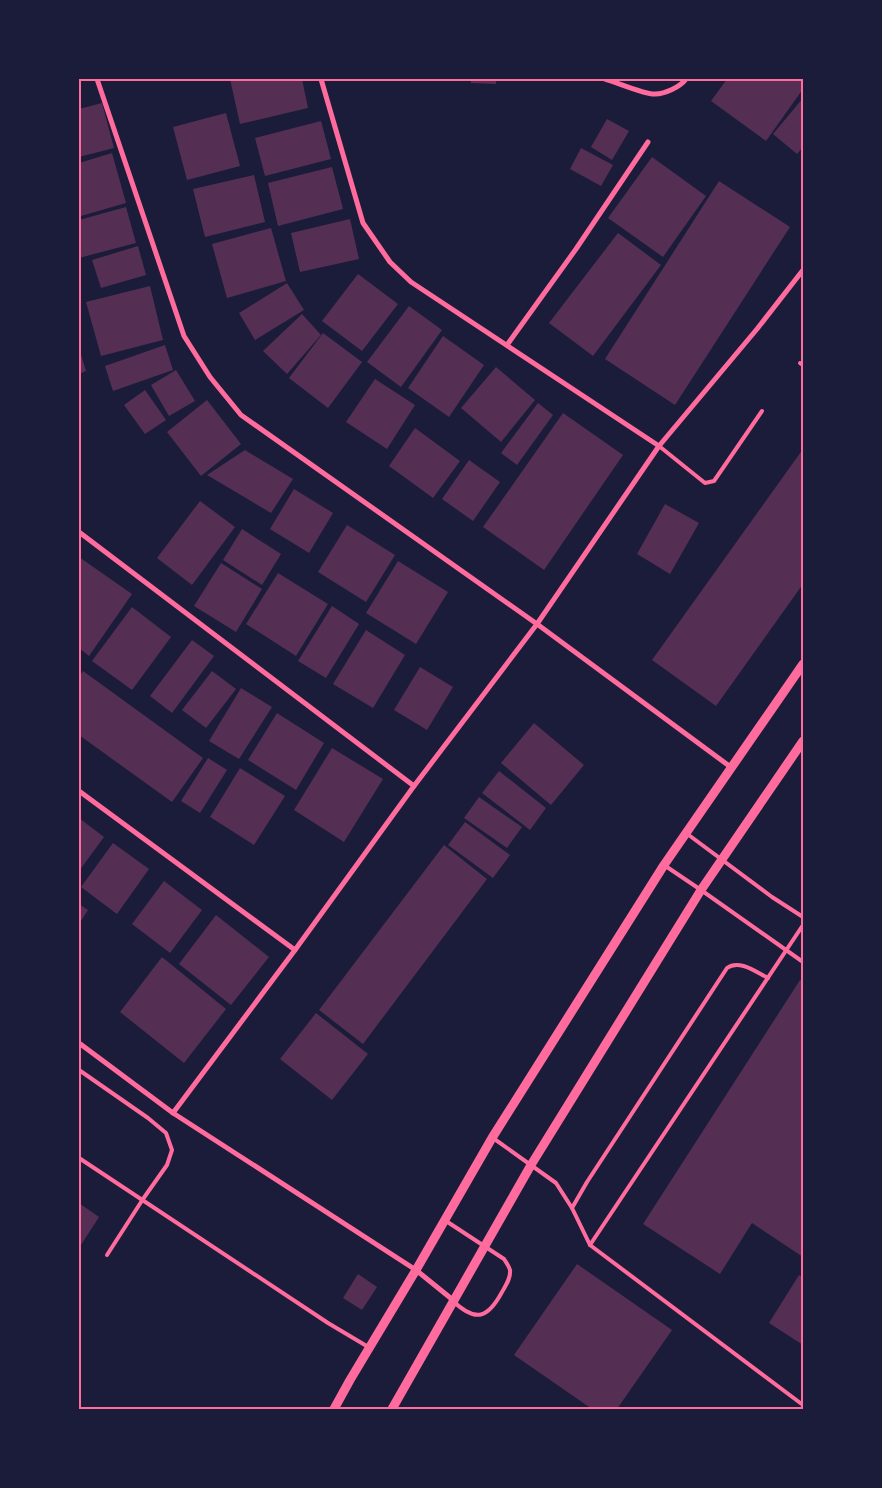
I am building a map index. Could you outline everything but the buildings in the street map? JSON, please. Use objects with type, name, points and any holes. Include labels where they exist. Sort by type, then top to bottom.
[{"type":"street","points":[[97,79],[184,336],[210,377],[241,415],[537,624],[732,768]]},
{"type":"street","points":[[321,79],[363,223],[390,262],[411,282],[659,446]]},
{"type":"street","points":[[605,79],[654,95],[669,91],[686,79]]},
{"type":"street","points":[[507,346],[576,249],[648,142]]},
{"type":"street","points":[[173,1113],[295,950],[414,786],[537,624],[659,446],[757,329],[803,270]]},
{"type":"street","points":[[79,532],[414,786]]},
{"type":"street","points":[[334,1409],[492,1138],[664,865],[803,664]]},
{"type":"street","points":[[392,1409],[531,1165],[701,890],[803,741]]},
{"type":"street","points":[[79,790],[295,950]]},
{"type":"street","points":[[79,1043],[173,1113],[416,1270],[453,1300]]},
{"type":"lane","points":[[659,446],[705,484],[714,481],[762,411]]},
{"type":"lane","points":[[686,833],[803,918]]},
{"type":"lane","points":[[664,865],[803,962]]},
{"type":"lane","points":[[590,1245],[803,925]]},
{"type":"lane","points":[[572,1208],[587,1182],[727,968],[732,964],[738,964],[768,978]]},
{"type":"lane","points":[[79,1070],[148,1118],[166,1133],[172,1150],[167,1165],[142,1199],[107,1255]]},
{"type":"lane","points":[[492,1138],[556,1183],[572,1208],[590,1245],[803,1405]]},
{"type":"lane","points":[[79,1158],[328,1323],[370,1348]]},
{"type":"lane","points":[[444,1220],[504,1259],[510,1269],[510,1278],[494,1307],[486,1313],[471,1314],[453,1300]]}]
